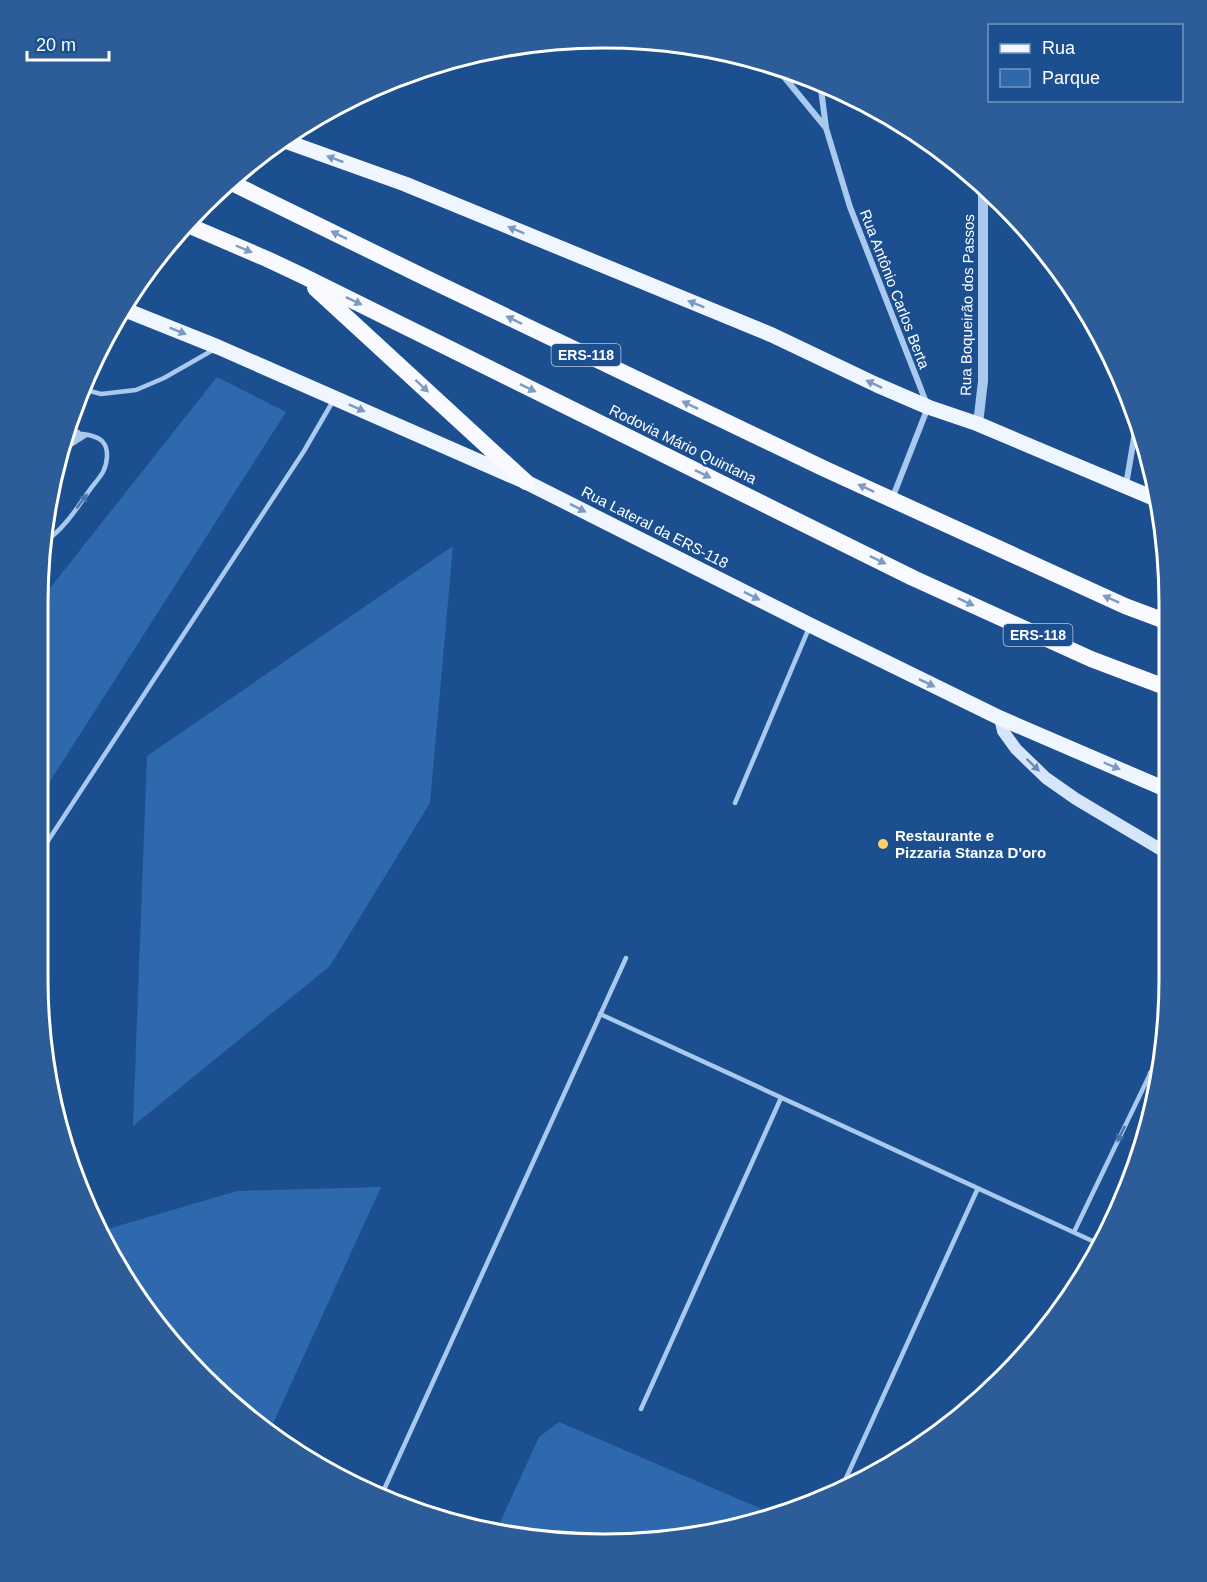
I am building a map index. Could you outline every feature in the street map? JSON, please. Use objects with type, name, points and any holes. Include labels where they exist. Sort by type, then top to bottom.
[{"type":"highway","name":"ERS-118","points":[[237,186],[892,500],[1125,606],[1159,619]]},
{"type":"highway","name":"Rodovia Mário Quintana","points":[[195,228],[301,275],[913,578],[1091,659],[1159,685]]},
{"type":"highway","points":[[301,275],[526,482]]},
{"type":"main road","points":[[292,144],[405,184],[750,326],[928,407],[978,424],[1148,496]]},
{"type":"main road","name":"Rua Lateral da ERS-118","points":[[131,312],[218,347],[526,482],[1000,718],[1159,786]]},
{"type":"main road","points":[[1000,718],[1003,731],[1016,749],[1046,778],[1076,799],[1159,848]]},
{"type":"street","points":[[785,78],[826,128]]},
{"type":"street","name":"Rua Antônio Carlos Berta","points":[[821,92],[826,128],[850,207],[928,407]]},
{"type":"street","name":"Rua Boqueirão dos Passos","points":[[978,424],[983,381],[983,198]]},
{"type":"street","points":[[892,500],[928,407]]},
{"type":"street","points":[[1126,488],[1134,439]]},
{"type":"lane","points":[[90,391],[101,394],[136,390],[164,378],[218,347]]},
{"type":"lane","points":[[48,841],[304,451],[334,398]]},
{"type":"lane","points":[[75,431],[86,435]]},
{"type":"lane","points":[[52,537],[102,473],[107,456],[102,442],[93,436],[75,433]]},
{"type":"lane","points":[[73,438],[86,435]]},
{"type":"lane","points":[[71,444],[86,435]]},
{"type":"lane","points":[[735,803],[810,625]]},
{"type":"lane","points":[[384,1489],[626,958]]},
{"type":"lane","points":[[600,1014],[1093,1241]]},
{"type":"lane","points":[[1074,1232],[1150,1073]]},
{"type":"lane","points":[[641,1409],[781,1098]]},
{"type":"lane","points":[[846,1478],[978,1188]]},
{"type":"green space","points":[[217,377],[286,412],[48,784],[48,590]]},
{"type":"green space","points":[[453,546],[430,803],[330,966],[133,1126],[147,756]]},
{"type":"green space","points":[[381,1187],[273,1424],[237,1396],[186,1345],[142,1287],[108,1229],[237,1191]]},
{"type":"green space","points":[[559,1422],[764,1510],[712,1523],[640,1533],[567,1533],[499,1524],[539,1437]]},
{"type":"place","name":"Restaurante e Pizzaria Stanza D'oro","points":[[883,844]]}]
